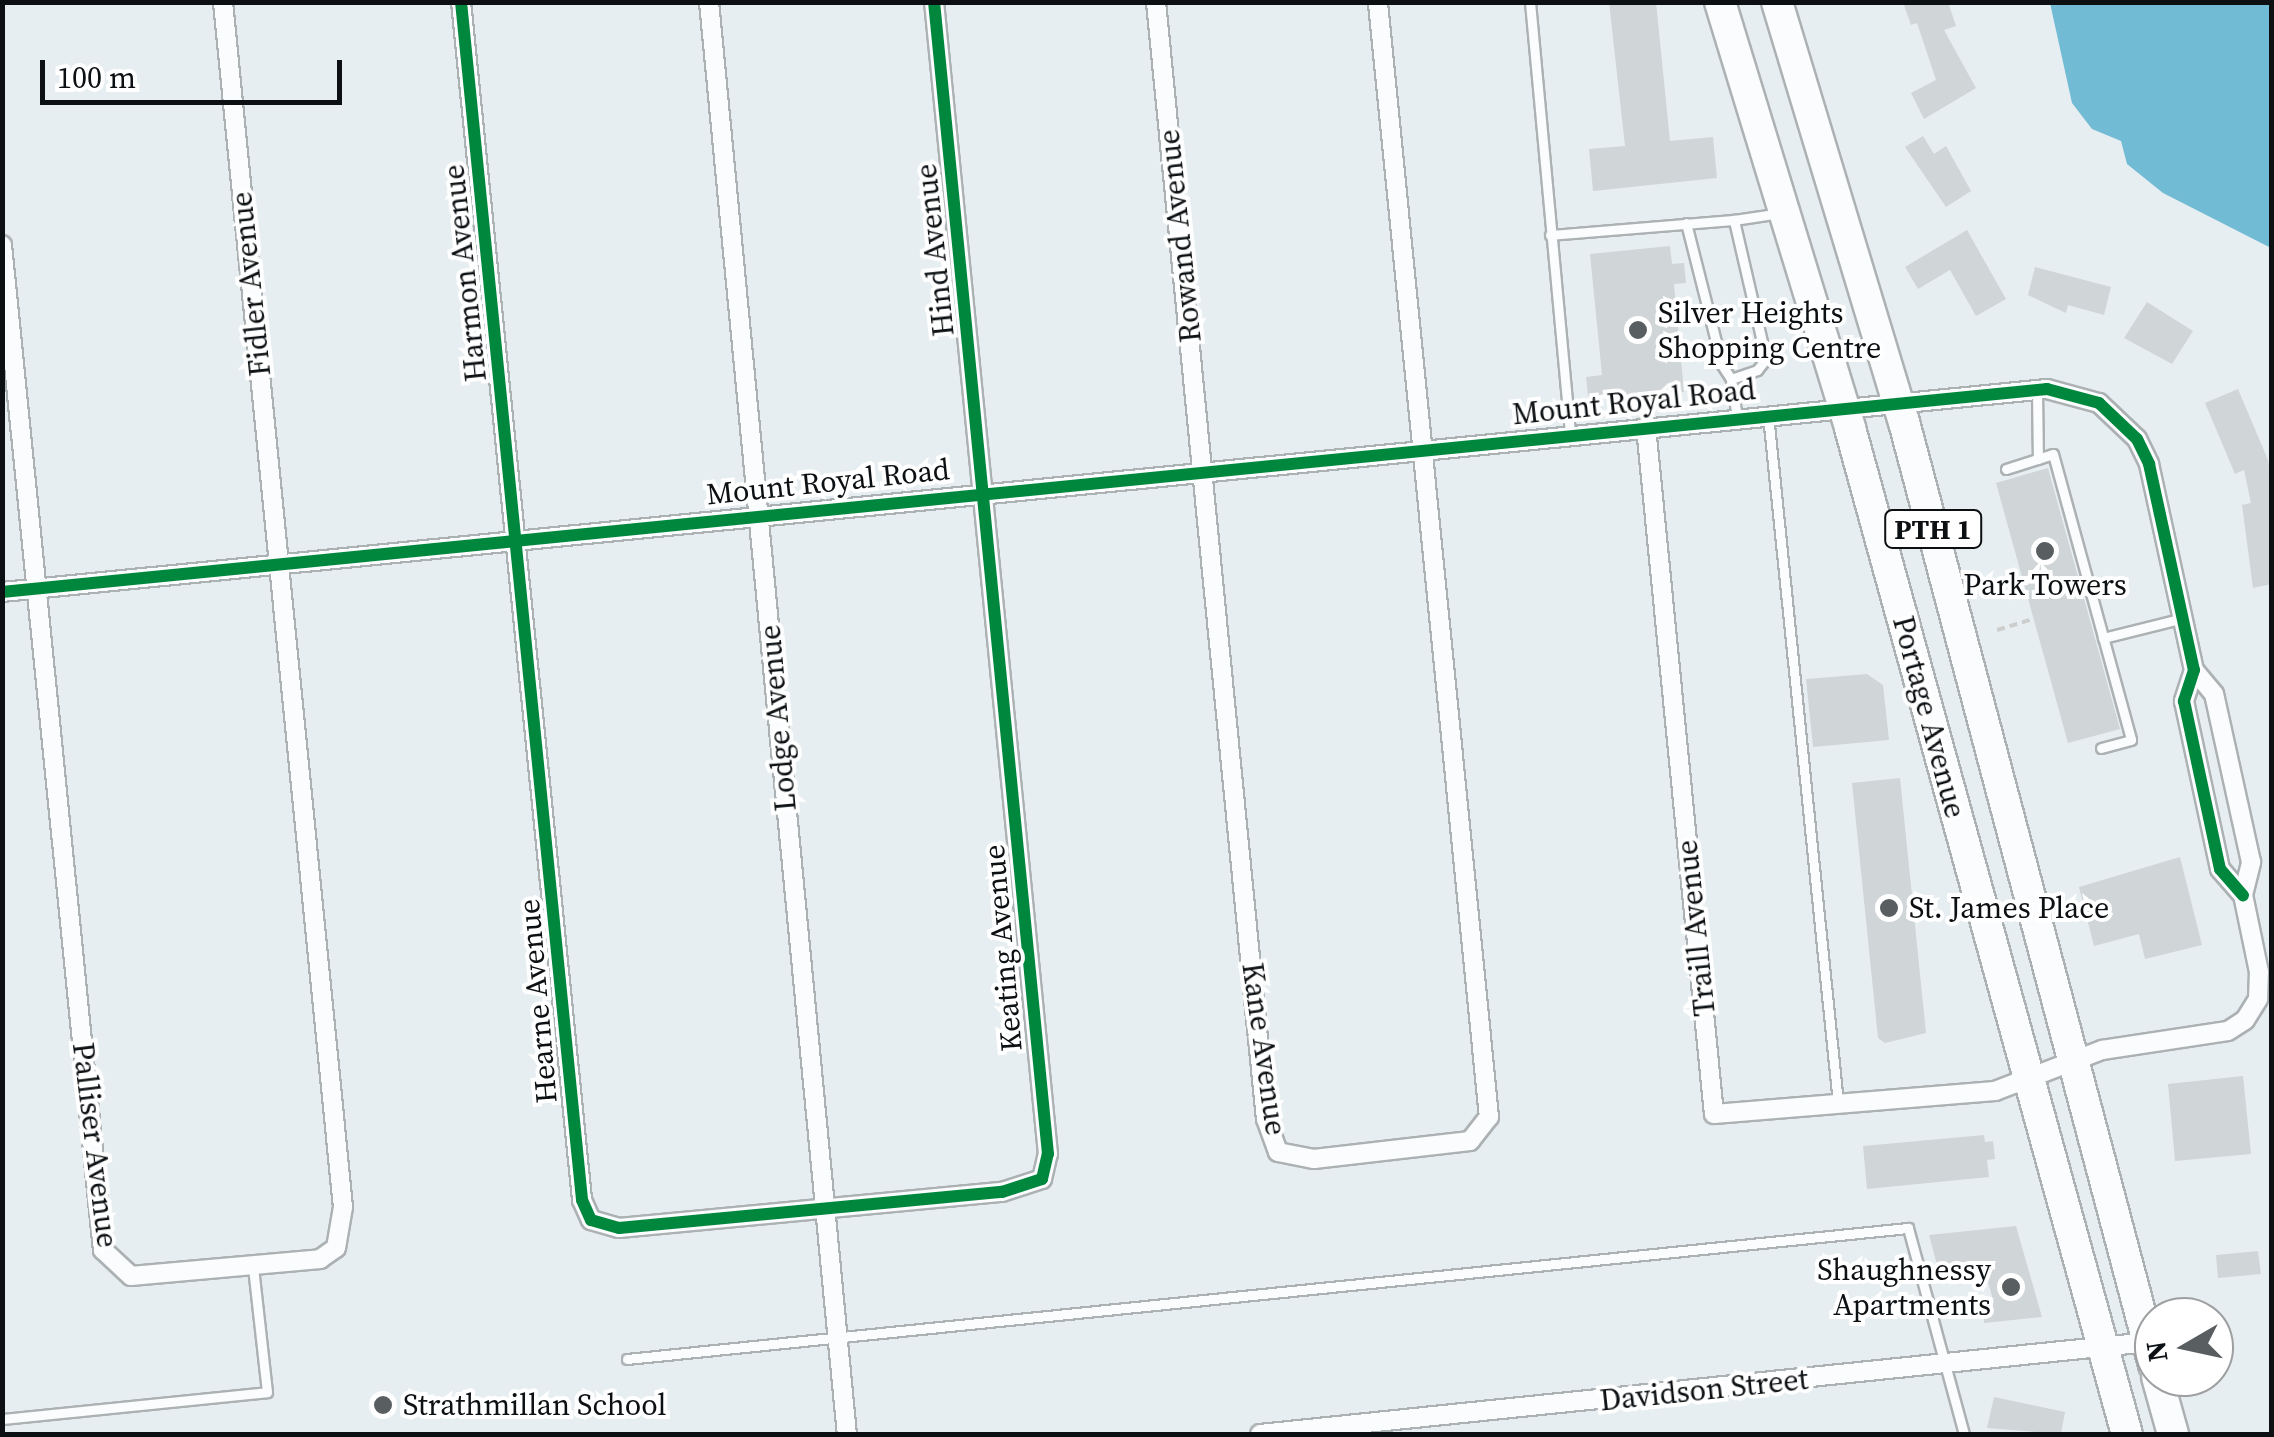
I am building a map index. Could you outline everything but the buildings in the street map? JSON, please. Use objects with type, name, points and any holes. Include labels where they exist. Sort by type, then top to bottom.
[{"type":"highway","name":"Portage Avenue","points":[[1720,2],[1843,406],[2127,1434]]},
{"type":"highway","name":"Portage Avenue","points":[[1778,2],[1898,400],[2136,1297]]},
{"type":"highway","points":[[2164,1397],[2174,1434]]},
{"type":"street","name":"Fidler Avenue","points":[[223,2],[280,564]]},
{"type":"street","name":"Harmon Avenue","points":[[461,2],[519,539]]},
{"type":"street","name":"Lodge Avenue","points":[[709,2],[847,1434]]},
{"type":"street","name":"Hind Avenue","points":[[934,2],[985,492]]},
{"type":"street","name":"Rowand Avenue","points":[[1156,2],[1204,470]]},
{"type":"street","points":[[1378,2],[1424,448]]},
{"type":"street","points":[[2,245],[40,588]]},
{"type":"street","name":"Mount Royal Road","points":[[2,592],[2037,388],[2099,403],[2136,439],[2158,494],[2194,670]]},
{"type":"street","name":"Traill Avenue","points":[[1646,426],[1714,1114],[1994,1090],[2075,1059],[2228,1031],[2245,1020],[2258,999],[2259,972],[2243,895]]},
{"type":"street","name":"Kane Avenue","points":[[1204,470],[1270,1137],[1278,1152],[1293,1158],[1448,1147],[1470,1142],[1489,1117],[1424,448]]},
{"type":"street","name":"Keating Avenue","points":[[825,1209],[1026,1188],[1042,1180],[1048,1154],[985,492]]},
{"type":"street","name":"Hearne Avenue","points":[[519,539],[582,1200],[591,1220],[605,1228],[825,1209]]},
{"type":"street","name":"Palliser Avenue","points":[[40,588],[102,1250],[130,1276],[253,1268],[320,1259],[336,1248],[343,1207],[280,564]]},
{"type":"street","points":[[2194,670],[2214,694],[2251,862],[2243,895]]},
{"type":"street","points":[[2194,670],[2184,702],[2220,869],[2243,895]]},
{"type":"street","name":"Davidson Street","points":[[1260,1434],[2103,1348],[2134,1352]]},
{"type":"lane","points":[[1530,2],[1570,434]]},
{"type":"lane","points":[[1550,235],[1784,213]]},
{"type":"lane","points":[[1731,378],[1757,370],[1766,359],[1734,220]]},
{"type":"lane","points":[[1686,224],[1722,365],[1731,378],[1737,417]]},
{"type":"lane","points":[[2037,388],[2038,459]]},
{"type":"lane","points":[[1768,414],[1838,1103]]},
{"type":"lane","points":[[2006,469],[2054,454],[2132,740],[2101,748]]},
{"type":"lane","points":[[2104,638],[2184,618]]},
{"type":"lane","points":[[628,1359],[1908,1228],[1964,1434]]},
{"type":"lane","points":[[2,1419],[267,1392],[253,1268]]},
{"type":"path","points":[[1998,630],[2034,620]]},
{"type":"water","points":[[2050,3],[2271,3],[2271,248],[2163,193],[2127,164],[2121,141],[2092,129],[2072,103]]},
{"type":"cycle path","points":[[461,2],[582,1200],[591,1220],[619,1228],[1002,1192],[1042,1179],[1048,1154],[934,2]]},
{"type":"cycle path","points":[[2,592],[2047,389],[2099,403],[2137,439],[2149,464],[2194,670],[2184,701],[2220,869],[2243,895]]},
{"type":"place","name":"Silver Heights Shopping Centre","points":[[1638,330]]},
{"type":"place","name":"Park Towers","points":[[2045,551]]},
{"type":"place","name":"St. James Place","points":[[1889,908]]},
{"type":"place","name":"Shaughnessy Apartments","points":[[2011,1287]]},
{"type":"place","name":"Strathmillan School","points":[[383,1405]]}]
